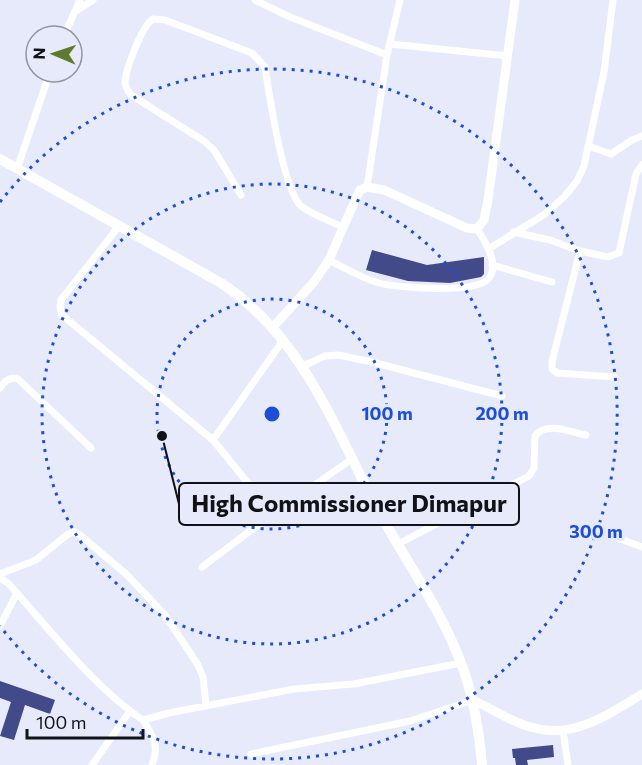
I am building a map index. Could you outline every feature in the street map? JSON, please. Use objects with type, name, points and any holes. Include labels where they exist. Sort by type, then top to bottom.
[{"type":"main road","points":[[0,159],[227,287],[246,301],[284,339],[303,366],[452,641],[477,716],[482,765]]},
{"type":"street","points":[[70,24],[80,0]]},
{"type":"street","points":[[76,11],[93,0]]},
{"type":"street","points":[[255,0],[290,17],[387,55]]},
{"type":"street","points":[[367,187],[387,55],[400,0]]},
{"type":"street","points":[[477,229],[484,220],[488,200],[515,0]]},
{"type":"street","points":[[490,248],[544,214],[565,196],[577,181],[584,166],[604,72],[613,0]]},
{"type":"street","points":[[241,195],[214,150],[204,141],[131,95],[127,89],[125,81],[128,70],[144,28],[153,19],[165,20],[252,53],[260,59],[265,67],[276,133],[293,195],[299,204],[342,226]]},
{"type":"street","points":[[390,44],[508,56]]},
{"type":"street","points":[[17,169],[46,84]]},
{"type":"street","points":[[588,146],[611,154],[642,136]]},
{"type":"street","points":[[513,232],[609,257],[619,253],[636,174],[642,165]]},
{"type":"street","points":[[273,327],[314,282],[329,260],[342,226],[360,190],[367,187],[384,190],[467,228],[477,229],[490,248],[493,272],[483,284],[427,289],[380,283],[361,277],[329,260]]},
{"type":"street","points":[[119,226],[61,300],[62,315],[213,440],[273,514]]},
{"type":"street","points":[[580,251],[552,369],[557,373],[614,377]]},
{"type":"street","points":[[492,265],[552,282]]},
{"type":"street","points":[[213,440],[284,339]]},
{"type":"street","points":[[303,366],[325,356],[338,355],[502,396]]},
{"type":"street","points":[[0,388],[7,380],[13,377],[18,379],[91,448]]},
{"type":"street","points":[[398,544],[529,476],[534,468],[535,436],[542,430],[552,428],[586,435]]},
{"type":"street","points":[[202,567],[352,459]]},
{"type":"street","points":[[152,765],[156,746],[154,737],[143,720],[93,677],[0,576],[36,560],[68,534],[75,532],[80,535],[126,574],[165,615],[198,665],[206,706]]},
{"type":"street","points":[[615,537],[642,547]]},
{"type":"street","points":[[0,626],[17,593]]},
{"type":"street","points":[[143,720],[294,689],[370,681],[461,663]]},
{"type":"street","points":[[251,754],[410,721],[473,700],[527,727],[563,730],[585,726],[609,716],[642,694]]},
{"type":"street","points":[[92,765],[130,711]]},
{"type":"street","points":[[563,730],[568,765]]},
{"type":"building","points":[[372,250],[427,265],[484,257],[484,274],[481,277],[450,283],[408,281],[366,270]]},
{"type":"building","points":[[0,681],[55,700],[50,714],[25,705],[14,740],[0,736],[11,702],[0,698]]},
{"type":"building","points":[[553,745],[554,757],[527,760],[528,765],[516,765],[515,758],[513,758],[512,749]]},
{"type":"place","name":"High Commissioner Dimapur","points":[[162,436]]}]
